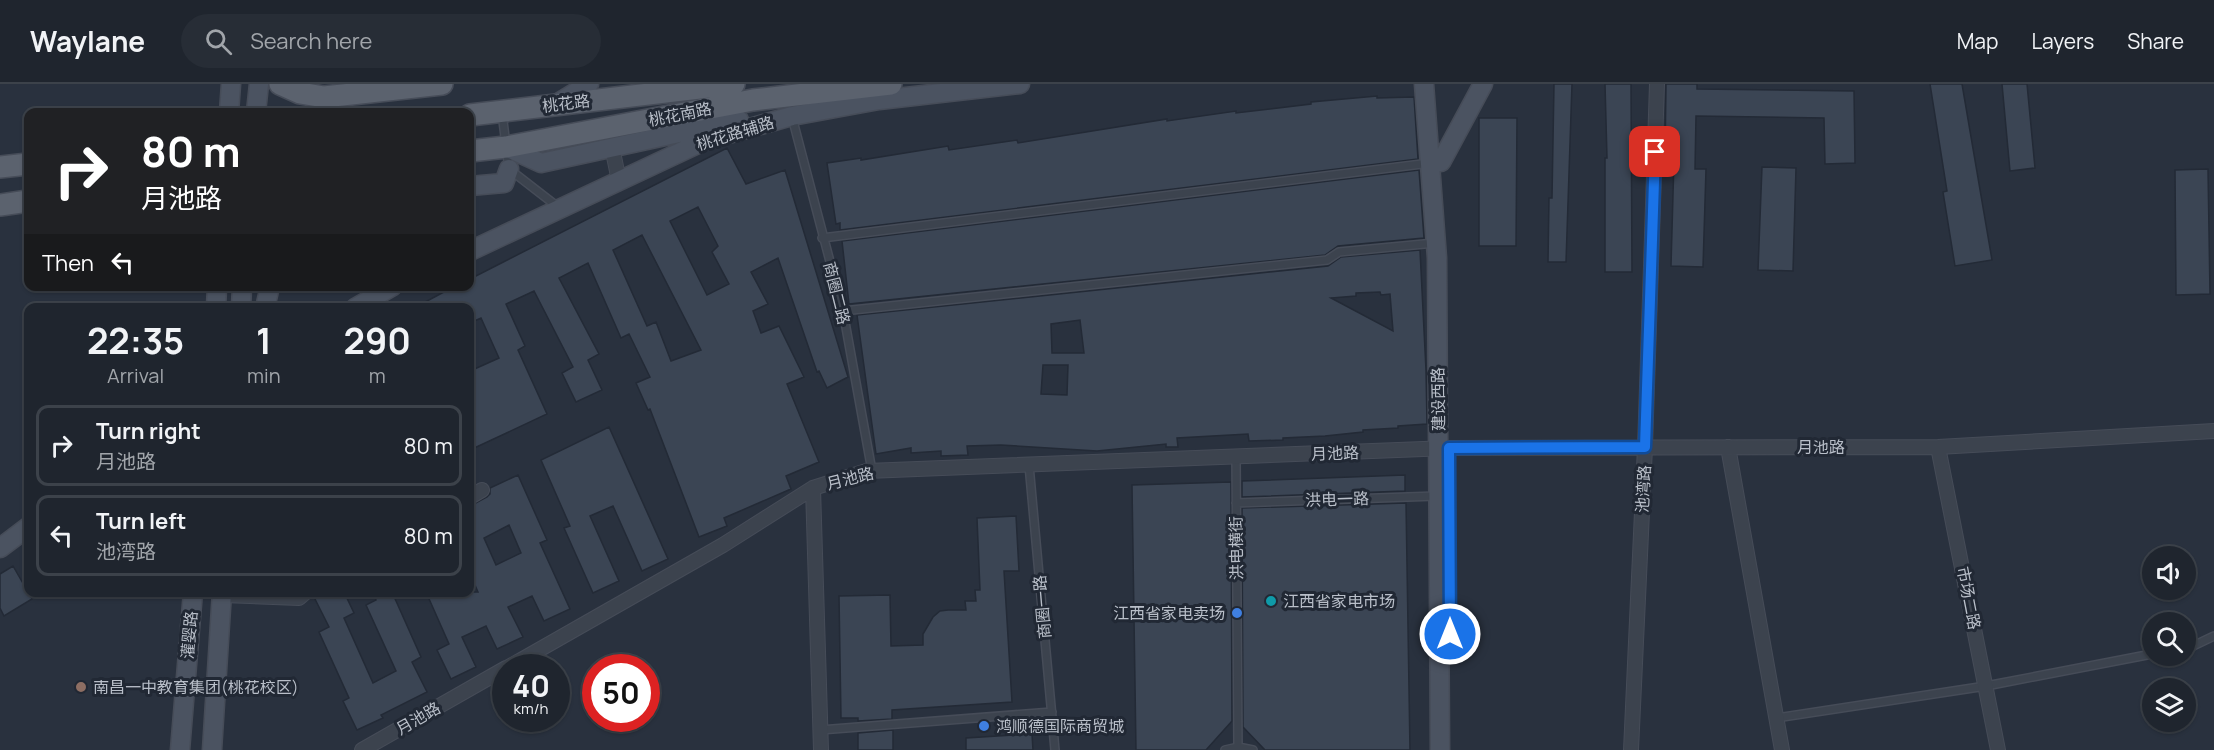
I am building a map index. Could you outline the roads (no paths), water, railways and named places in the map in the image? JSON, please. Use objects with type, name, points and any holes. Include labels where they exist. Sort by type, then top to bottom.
[{"type":"main road","points":[[229,108],[231,84]]},
{"type":"main road","points":[[256,108],[259,84]]},
{"type":"main road","points":[[280,84],[300,93],[324,97],[442,84]]},
{"type":"main road","points":[[555,105],[589,84]]},
{"type":"main road","name":"桃花路","points":[[474,114],[734,84]]},
{"type":"main road","name":"桃花南路","points":[[474,151],[506,147],[753,100],[891,84]]},
{"type":"main road","points":[[506,147],[541,163],[719,123],[949,84]]},
{"type":"main road","name":"桃花路辅路","points":[[474,248],[704,141],[792,116],[879,100],[1020,84]]},
{"type":"main road","name":"建设西路","points":[[1424,84],[1448,258],[1444,448],[1439,496],[1440,750]]},
{"type":"main road","name":"建设西路","points":[[1435,84],[1436,243],[1444,448],[1451,750]]},
{"type":"main road","points":[[1435,162],[1483,84]]},
{"type":"main road","points":[[0,167],[24,164]]},
{"type":"main road","points":[[474,186],[504,183],[509,169]]},
{"type":"main road","points":[[0,204],[24,201]]},
{"type":"main road","points":[[364,303],[384,291]]},
{"type":"main road","points":[[0,548],[24,530]]},
{"type":"main road","name":"灌婴路","points":[[180,750],[193,597]]},
{"type":"main road","name":"灌婴路","points":[[213,750],[222,597]]},
{"type":"street","name":"池湾路","points":[[1630,750],[1645,447],[1657,84]]},
{"type":"street","points":[[612,147],[619,181]]},
{"type":"street","name":"月池路","points":[[531,654],[723,545],[813,488],[872,471],[1444,448],[1938,447],[2214,431]]},
{"type":"street","points":[[1728,447],[1782,750]]},
{"type":"street","name":"市场二路","points":[[1938,447],[1998,750]]},
{"type":"street","points":[[813,488],[821,750]]},
{"type":"street","points":[[280,597],[300,597]]},
{"type":"street","name":"月池路","points":[[362,750],[492,676]]},
{"type":"lane","points":[[502,111],[509,169],[560,208]]},
{"type":"lane","name":"商圈二路","points":[[792,116],[822,238],[843,311],[872,471]]},
{"type":"lane","points":[[822,238],[1435,162]]},
{"type":"lane","points":[[843,311],[1327,260],[1339,252],[1436,243]]},
{"type":"lane","name":"洪电横街","points":[[1236,457],[1238,747]]},
{"type":"lane","name":"商圈一路","points":[[1029,465],[1055,750]]},
{"type":"lane","name":"洪电一路","points":[[1236,503],[1439,496]]},
{"type":"lane","points":[[2196,645],[2214,636]]},
{"type":"lane","points":[[1776,718],[1986,686],[2142,656]]},
{"type":"lane","points":[[820,730],[1052,712]]},
{"type":"lane","points":[[1225,750],[1238,747],[1253,750]]},
{"type":"place","name":"江西省家电市场","points":[[1271,601]]},
{"type":"place","name":"江西省家电卖场","points":[[1237,613]]},
{"type":"place","name":"南昌一中教育集团(桃花校区)","points":[[81,687]]},
{"type":"place","name":"鸿顺德国际商贸城","points":[[984,726]]}]
